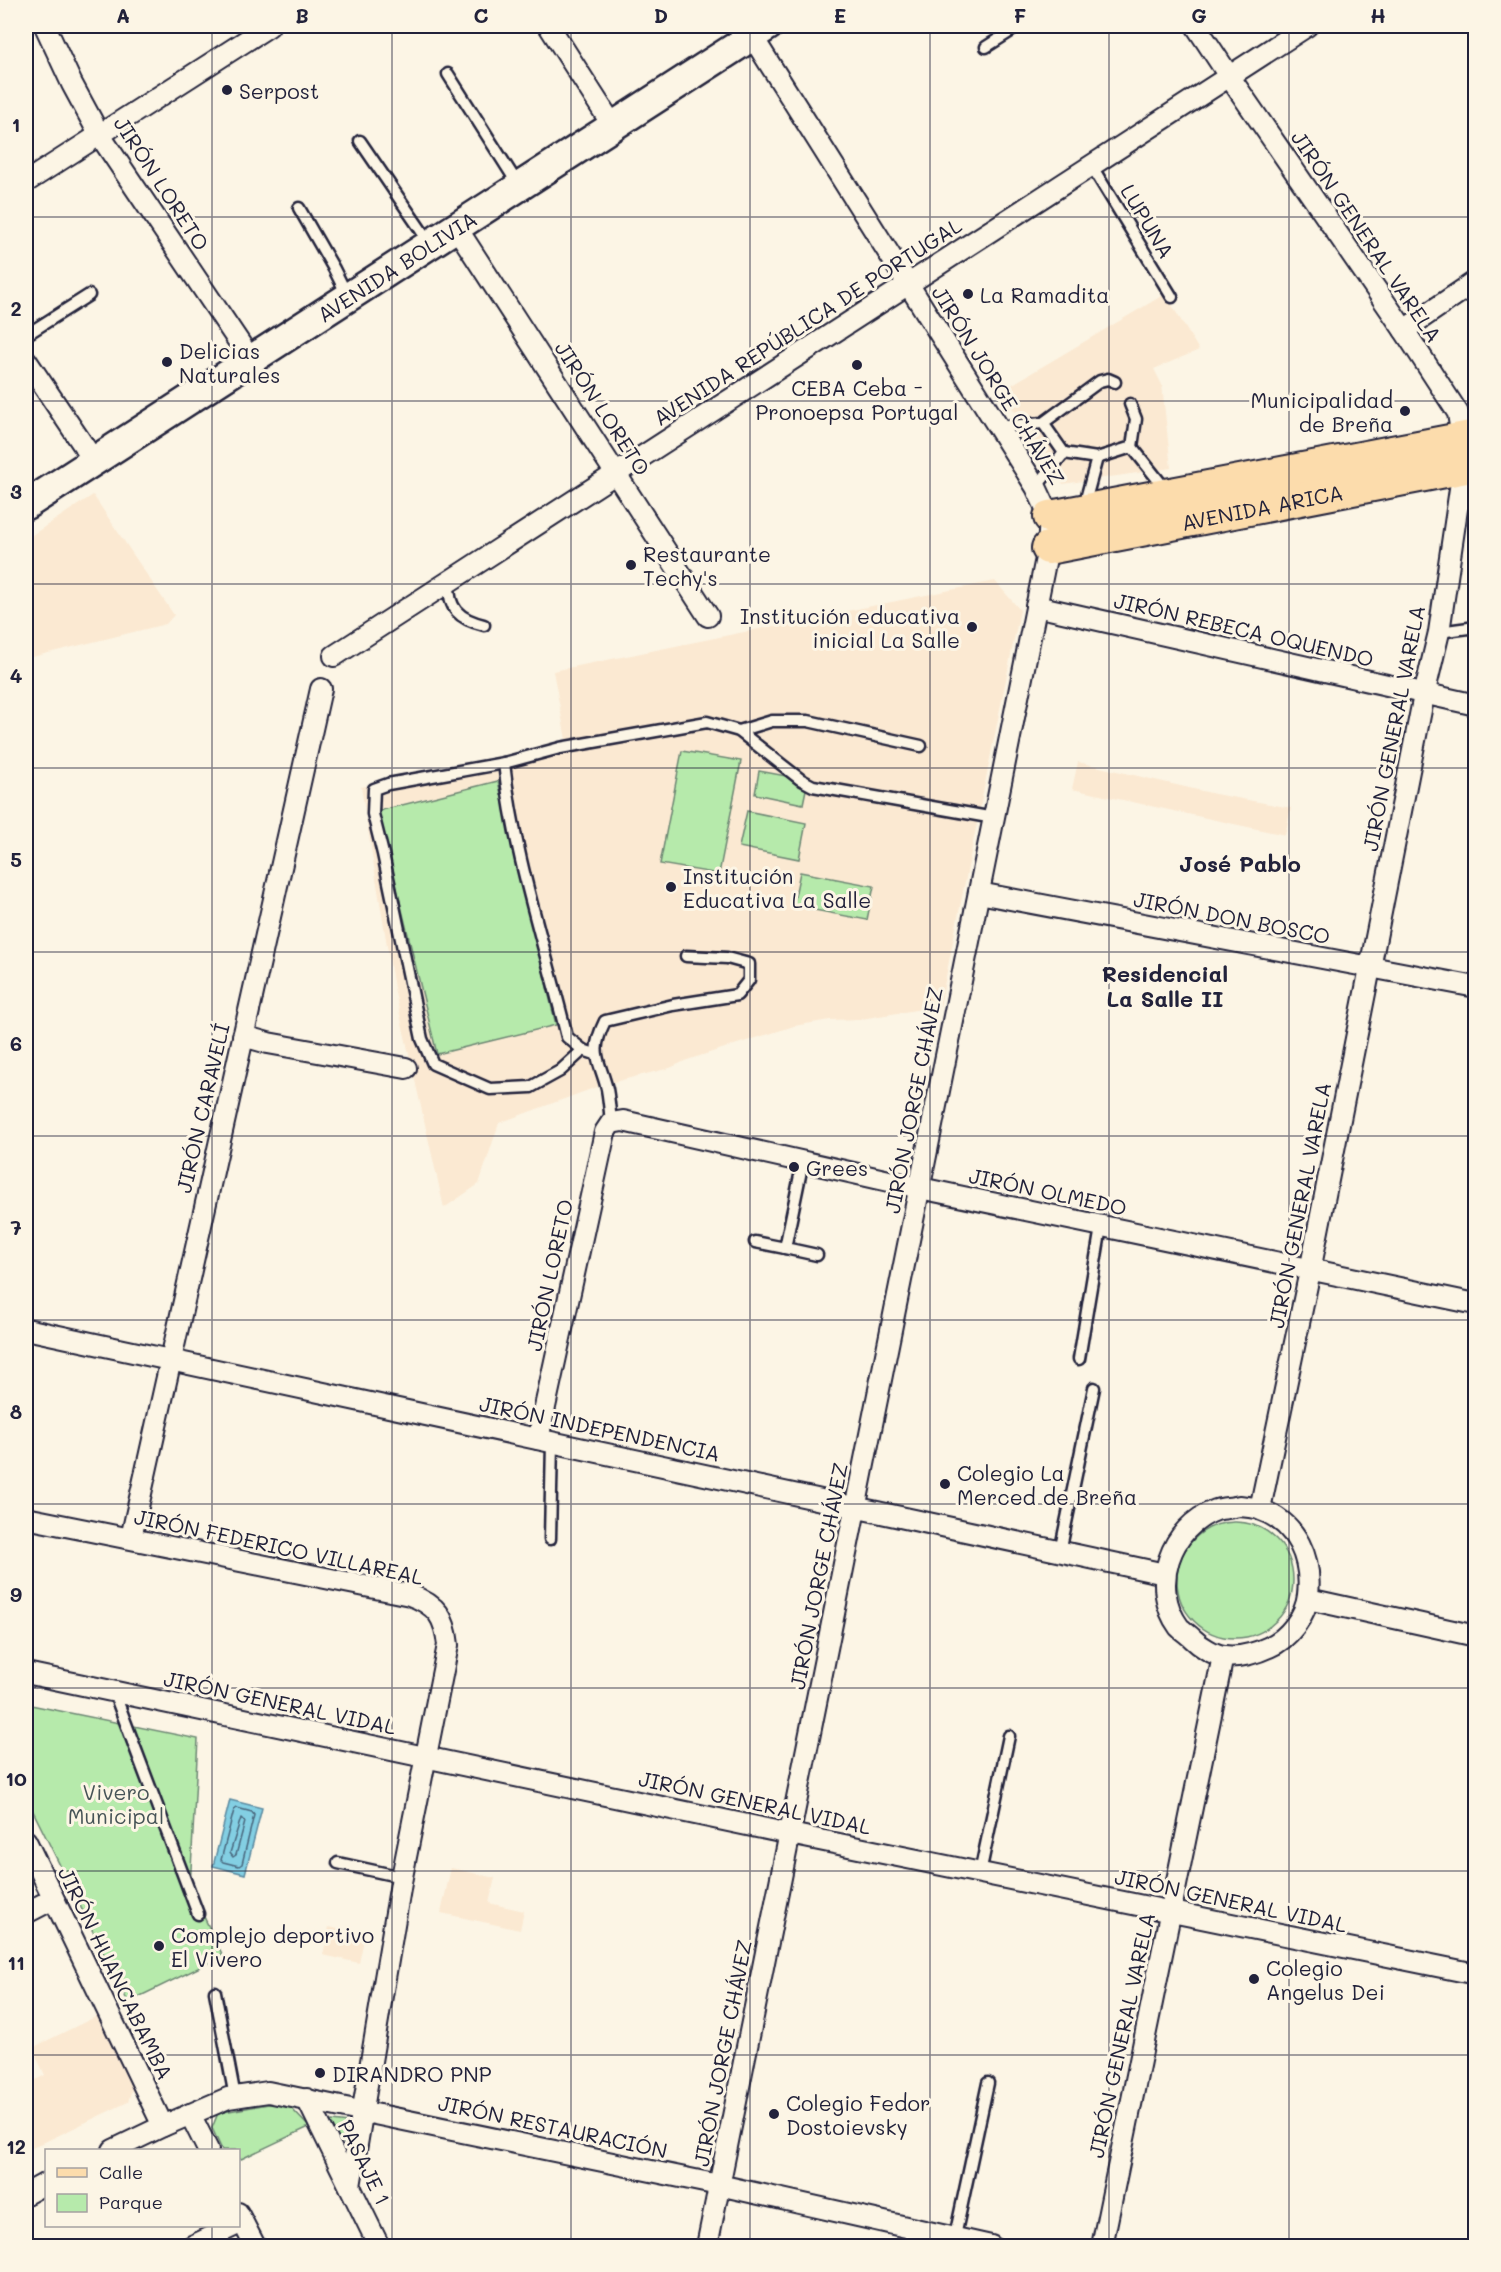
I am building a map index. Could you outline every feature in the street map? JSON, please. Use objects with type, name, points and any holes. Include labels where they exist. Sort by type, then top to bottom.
[{"type":"main road","name":"AVENIDA BOLIVIA","points":[[26,505],[760,31]]},
{"type":"main road","name":"AVENIDA ARICA","points":[[1050,517],[1169,494],[1467,461]]},
{"type":"main road","name":"AVENIDA ARICA","points":[[1048,548],[1467,461]]},
{"type":"street","name":"JIRÓN LORETO","points":[[45,26],[99,134],[251,360]]},
{"type":"street","points":[[26,182],[269,26]]},
{"type":"street","points":[[549,26],[613,126]]},
{"type":"street","name":"JIRÓN GENERAL VARELA","points":[[1196,26],[1404,330],[1458,413],[1467,461],[1439,632],[1424,695],[1310,1271],[1260,1509]]},
{"type":"street","name":"AVENIDA REPÚBLICA DE PORTUGAL","points":[[334,656],[1306,26]]},
{"type":"street","name":"JIRÓN JORGE CHÁVEZ","points":[[707,2247],[1048,548],[1050,517],[1036,487],[908,284],[760,31]]},
{"type":"street","name":"JIRÓN LORETO","points":[[456,227],[708,616]]},
{"type":"street","points":[[1404,330],[1476,281]]},
{"type":"street","points":[[26,360],[94,460]]},
{"type":"street","name":"JIRÓN REBECA OQUENDO","points":[[1036,606],[1476,705]]},
{"type":"street","name":"JIRÓN CARAVELÍ","points":[[131,1538],[321,689]]},
{"type":"street","name":"JIRÓN DON BOSCO","points":[[979,893],[1476,987]]},
{"type":"street","points":[[243,1035],[268,1043],[406,1068]]},
{"type":"street","name":"JIRÓN OLMEDO","points":[[611,1123],[623,1120],[920,1188],[1476,1304]]},
{"type":"street","name":"JIRÓN LORETO","points":[[545,1441],[605,1132],[611,1123]]},
{"type":"street","name":"JIRÓN INDEPENDENCIA","points":[[26,1329],[1165,1574]]},
{"type":"street","points":[[1239,1506],[1260,1509],[1280,1520],[1301,1546],[1306,1556],[1310,1577],[1308,1599],[1296,1624],[1276,1644],[1251,1655],[1223,1656],[1200,1645],[1179,1627],[1167,1602],[1165,1574],[1170,1553],[1181,1534],[1198,1520],[1217,1510],[1239,1506]]},
{"type":"street","name":"JIRÓN FEDERICO VILLAREAL","points":[[26,1518],[410,1595],[426,1601],[438,1611],[446,1628],[448,1645],[402,1878],[361,2110],[350,2186]]},
{"type":"street","points":[[1308,1599],[1476,1636]]},
{"type":"street","name":"JIRÓN GENERAL VARELA","points":[[1102,2247],[1223,1656]]},
{"type":"street","name":"JIRÓN GENERAL VIDAL","points":[[26,1673],[790,1834],[1476,1974]]},
{"type":"street","name":"JIRÓN HUANCABAMBA","points":[[26,1841],[163,2126]]},
{"type":"street","points":[[26,1913],[53,1899]]},
{"type":"street","name":"JIRÓN RESTAURACIÓN","points":[[117,2149],[228,2098],[268,2092],[719,2185],[954,2243],[991,2247]]},
{"type":"street","name":"PASAJE 1","points":[[307,2099],[379,2247]]},
{"type":"street","points":[[190,2114],[207,2149]]},
{"type":"street","points":[[26,2194],[45,2184]]},
{"type":"street","points":[[240,2224],[255,2247]]},
{"type":"street","points":[[192,2247],[227,2227]]},
{"type":"lane","points":[[986,47],[1004,29],[1019,26]]},
{"type":"lane","points":[[448,74],[519,187]]},
{"type":"lane","points":[[360,141],[430,244]]},
{"type":"lane","name":"LUPUNA","points":[[1091,165],[1172,297]]},
{"type":"lane","points":[[299,208],[348,297]]},
{"type":"lane","points":[[26,335],[89,295]]},
{"type":"lane","points":[[998,428],[1043,423],[1100,381],[1108,379],[1115,382]]},
{"type":"lane","points":[[1130,404],[1136,419],[1132,447],[1169,494]]},
{"type":"lane","points":[[1043,423],[1064,453],[1097,458],[1132,447]]},
{"type":"lane","points":[[1036,487],[1064,453]]},
{"type":"lane","points":[[1083,510],[1097,458]]},
{"type":"lane","points":[[1467,461],[1476,509]]},
{"type":"lane","points":[[449,582],[448,597],[456,611],[468,622],[484,625]]},
{"type":"lane","points":[[1439,632],[1475,626]]},
{"type":"lane","points":[[739,732],[772,721],[808,722],[921,746]]},
{"type":"lane","points":[[583,1050],[561,1071],[531,1087],[490,1089],[433,1064],[422,1039],[373,814],[374,789],[388,784],[504,763],[560,748],[707,722],[739,732],[800,779],[813,786],[994,818]]},
{"type":"lane","points":[[504,763],[507,794],[525,875],[567,1037],[583,1050],[595,1054]]},
{"type":"lane","points":[[611,1123],[607,1090],[595,1054],[597,1036],[604,1021],[673,1005],[737,995],[748,980],[749,964],[727,958],[686,956]]},
{"type":"lane","points":[[785,1248],[803,1161]]},
{"type":"lane","points":[[1079,1359],[1101,1227]]},
{"type":"lane","points":[[755,1242],[817,1255]]},
{"type":"lane","points":[[1060,1552],[1094,1388]]},
{"type":"lane","points":[[545,1441],[550,1539]]},
{"type":"lane","points":[[114,1692],[198,1914]]},
{"type":"lane","points":[[980,1873],[1009,1736]]},
{"type":"lane","points":[[338,1863],[402,1878]]},
{"type":"lane","points":[[215,1992],[235,2097]]},
{"type":"lane","points":[[954,2243],[988,2083]]},
{"type":"shaded area","points":[[1165,294],[1199,350],[1154,369],[1162,385],[1171,468],[1063,484],[1001,391]]},
{"type":"shaded area","points":[[93,495],[174,615],[166,624],[32,657],[26,648],[26,539]]},
{"type":"shaded area","name":"Institución Educativa La Salle","points":[[995,581],[1020,610],[940,1006],[861,1019],[830,1020],[794,1026],[687,1060],[670,1068],[602,1085],[499,1123],[479,1184],[444,1208],[394,988],[361,787],[567,745],[553,671]]},
{"type":"shaded area","points":[[1078,762],[1215,794],[1291,808],[1285,835],[1072,789]]},
{"type":"shaded area","points":[[451,1868],[495,1878],[489,1903],[524,1911],[520,1930],[441,1913]]},
{"type":"shaded area","points":[[329,1927],[365,1935],[359,1963],[323,1955]]},
{"type":"shaded area","points":[[97,2016],[132,2089],[128,2102],[26,2151],[26,2085],[45,2075],[32,2048]]},
{"type":"green space","points":[[682,751],[741,761],[719,874],[660,864]]},
{"type":"green space","points":[[759,771],[808,780],[803,804],[755,794]]},
{"type":"green space","points":[[498,781],[556,1025],[437,1054],[378,811]]},
{"type":"green space","points":[[747,811],[806,823],[799,859],[739,847]]},
{"type":"green space","points":[[800,872],[874,886],[867,920],[793,906]]},
{"type":"green space","points":[[1235,1522],[1257,1526],[1276,1539],[1289,1558],[1293,1580],[1289,1602],[1276,1621],[1257,1634],[1235,1638],[1213,1634],[1194,1621],[1181,1602],[1177,1580],[1181,1558],[1194,1539],[1213,1526]]},
{"type":"green space","name":"Vivero Municipal","points":[[26,1704],[198,1739],[190,1888],[223,1956],[128,2002],[26,1797]]},
{"type":"green space","points":[[274,2103],[291,2108],[309,2127],[240,2160],[240,2149],[222,2149],[212,2128],[218,2113]]},
{"type":"green space","points":[[332,2121],[349,2123],[346,2143],[335,2143],[330,2123]]},
{"type":"water","points":[[230,1800],[262,1808],[245,1874],[213,1866]]},
{"type":"place","name":"Serpost","points":[[227,90]]},
{"type":"place","name":"La Ramadita","points":[[968,294]]},
{"type":"place","name":"Delicias Naturales","points":[[167,362]]},
{"type":"place","name":"CEBA Ceba - Pronoepsa Portugal","points":[[857,365]]},
{"type":"place","name":"Municipalidad de Breña","points":[[1405,411]]},
{"type":"place","name":"Restaurante Techy's","points":[[631,565]]},
{"type":"place","name":"Institución educativa inicial La Salle","points":[[972,627]]},
{"type":"place","name":"Institución Educativa La Salle","points":[[671,887]]},
{"type":"place","name":"Grees","points":[[794,1167]]},
{"type":"place","name":"Colegio La Merced de Breña","points":[[945,1484]]},
{"type":"place","name":"Complejo deportivo El Vivero","points":[[159,1946]]},
{"type":"place","name":"Colegio Angelus Dei","points":[[1254,1979]]},
{"type":"place","name":"DIRANDRO PNP","points":[[320,2073]]},
{"type":"place","name":"Colegio Fedor Dostoievsky","points":[[774,2114]]},
{"type":"district","name":"José Pablo","points":[[1240,863]]},
{"type":"district","name":"Residencial La Salle II","points":[[1165,986]]}]
